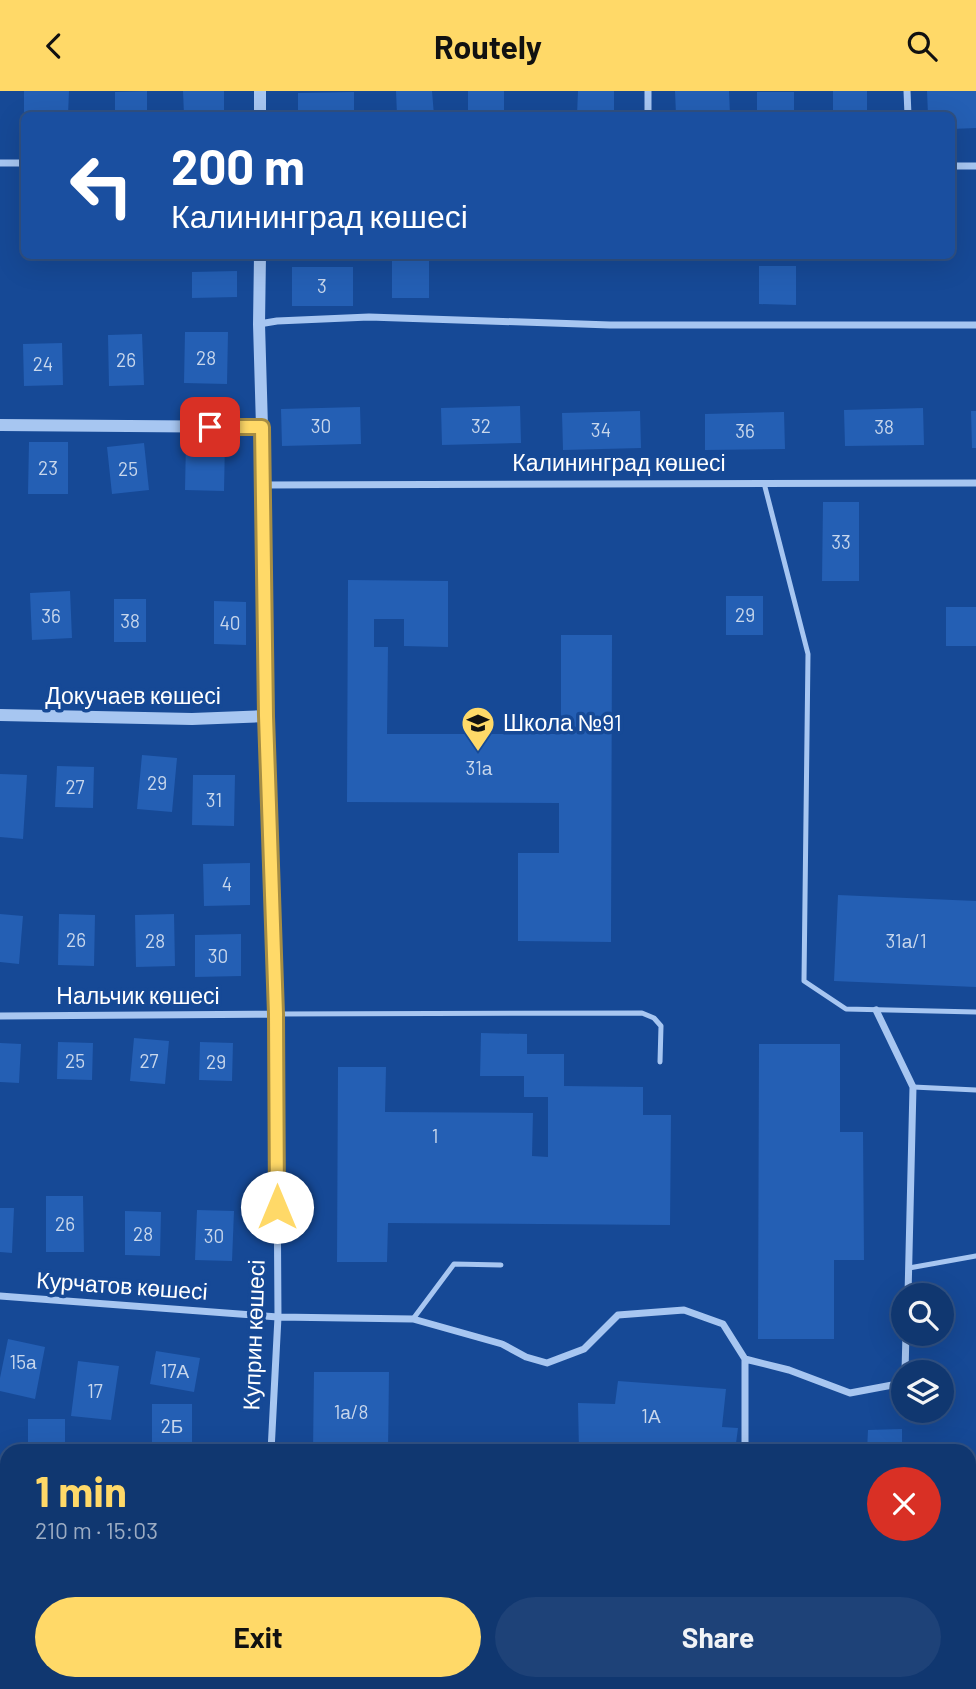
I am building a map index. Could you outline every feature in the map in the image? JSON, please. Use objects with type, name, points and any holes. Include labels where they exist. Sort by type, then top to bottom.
[{"type":"street","points":[[260,91],[260,112]]},
{"type":"street","points":[[648,91],[648,112]]},
{"type":"street","points":[[907,91],[908,112]]},
{"type":"street","points":[[0,163],[21,163]]},
{"type":"street","points":[[955,166],[976,166]]},
{"type":"street","name":"Куприн көшесі","points":[[260,259],[266,716],[276,1014],[278,1317],[271,1444]]},
{"type":"street","points":[[259,324],[369,317],[610,325],[976,325]]},
{"type":"street","points":[[0,425],[262,427]]},
{"type":"street","name":"Калининград көшесі","points":[[263,485],[976,483]]},
{"type":"street","name":"Докучаев көшесі","points":[[0,715],[192,719],[266,716]]},
{"type":"street","points":[[876,1010],[913,1087],[908,1283]]},
{"type":"street","name":"Нальчик көшесі","points":[[0,1016],[276,1014]]},
{"type":"street","name":"Курчатов көшесі","points":[[0,1296],[278,1317],[414,1319],[502,1344],[526,1357],[547,1363],[584,1349],[618,1315],[684,1310],[723,1324],[745,1359]]},
{"type":"street","points":[[745,1444],[745,1359],[789,1370],[850,1393],[891,1385]]},
{"type":"lane","points":[[764,483],[808,654],[804,981],[846,1009],[976,1012]]},
{"type":"lane","points":[[276,1014],[642,1013],[654,1019],[660,1026],[660,1062]]},
{"type":"lane","points":[[913,1087],[976,1090]]},
{"type":"lane","points":[[909,1268],[976,1256]]},
{"type":"lane","points":[[414,1319],[454,1264],[501,1265]]},
{"type":"building","points":[[24,91],[69,91],[68,112],[24,112]]},
{"type":"building","points":[[147,91],[147,112],[115,112],[115,92]]},
{"type":"building","points":[[183,91],[224,91],[224,112],[184,112]]},
{"type":"building","points":[[396,91],[432,91],[434,112],[397,112]]},
{"type":"building","points":[[468,91],[504,91],[504,112],[468,112]]},
{"type":"building","points":[[578,91],[614,91],[614,112],[577,112]]},
{"type":"building","points":[[675,91],[729,91],[730,112],[676,112]]},
{"type":"building","points":[[833,91],[867,91],[867,112],[833,112]]},
{"type":"building","points":[[927,91],[976,91],[976,128],[955,129],[955,112],[928,112]]},
{"type":"building","points":[[354,92],[354,112],[298,112],[298,93]]},
{"type":"building","points":[[757,92],[794,92],[794,112],[757,112]]},
{"type":"building","points":[[392,259],[429,260],[429,298],[392,298]]},
{"type":"building","points":[[759,266],[796,266],[796,305],[759,304]]},
{"type":"building","points":[[292,267],[353,267],[353,306],[292,306]]},
{"type":"building","points":[[237,271],[237,297],[192,298],[192,272]]},
{"type":"building","points":[[185,332],[228,332],[227,384],[184,383]]},
{"type":"building","points":[[142,334],[144,385],[109,386],[108,335]]},
{"type":"building","points":[[62,343],[63,385],[24,386],[23,344]]},
{"type":"building","points":[[520,406],[521,443],[442,445],[441,408]]},
{"type":"building","points":[[360,407],[361,444],[282,446],[281,409]]},
{"type":"building","points":[[923,408],[924,445],[845,446],[844,410]]},
{"type":"building","points":[[640,411],[641,448],[563,450],[562,413]]},
{"type":"building","points":[[971,411],[976,411],[976,448],[972,448]]},
{"type":"building","points":[[784,412],[785,449],[705,450],[705,414]]},
{"type":"building","points":[[186,441],[225,442],[224,491],[185,490]]},
{"type":"building","points":[[29,442],[68,442],[68,494],[28,494]]},
{"type":"building","points":[[144,443],[149,490],[112,494],[107,447]]},
{"type":"building","points":[[823,502],[859,502],[859,581],[822,581]]},
{"type":"building","points":[[348,580],[448,581],[448,647],[404,646],[404,619],[374,619],[374,647],[388,647],[387,734],[561,734],[561,635],[612,635],[611,942],[518,941],[518,853],[559,853],[559,803],[347,802]]},
{"type":"building","points":[[70,591],[72,638],[32,640],[30,593]]},
{"type":"building","points":[[726,596],[763,596],[763,635],[726,635]]},
{"type":"building","points":[[114,599],[146,599],[146,642],[114,642]]},
{"type":"building","points":[[214,601],[246,602],[246,645],[214,644]]},
{"type":"building","points":[[946,607],[976,607],[976,646],[946,646]]},
{"type":"building","points":[[142,755],[177,758],[172,812],[137,809]]},
{"type":"building","points":[[57,766],[94,767],[93,808],[55,807]]},
{"type":"building","points":[[0,774],[27,775],[23,839],[0,837]]},
{"type":"building","points":[[193,775],[235,775],[234,826],[192,825]]},
{"type":"building","points":[[250,863],[250,905],[204,906],[203,864]]},
{"type":"building","points":[[838,895],[976,901],[976,987],[834,981]]},
{"type":"building","points":[[0,914],[23,916],[19,964],[0,962]]},
{"type":"building","points":[[59,914],[95,915],[94,966],[58,965]]},
{"type":"building","points":[[174,914],[175,966],[136,967],[135,915]]},
{"type":"building","points":[[241,934],[241,976],[195,977],[195,935]]},
{"type":"building","points":[[481,1033],[527,1034],[527,1054],[564,1054],[564,1086],[643,1087],[643,1115],[671,1115],[670,1225],[388,1223],[387,1262],[337,1262],[338,1067],[386,1067],[385,1112],[533,1113],[532,1156],[548,1157],[548,1097],[524,1097],[524,1076],[480,1076]]},
{"type":"building","points":[[134,1038],[169,1041],[165,1084],[130,1081]]},
{"type":"building","points":[[58,1042],[93,1043],[92,1080],[57,1079]]},
{"type":"building","points":[[200,1042],[233,1043],[232,1081],[199,1080]]},
{"type":"building","points":[[0,1043],[21,1044],[19,1083],[0,1082]]},
{"type":"building","points":[[759,1044],[840,1044],[840,1132],[863,1132],[864,1260],[834,1260],[834,1339],[758,1339]]},
{"type":"building","points":[[46,1196],[83,1196],[84,1252],[46,1252]]},
{"type":"building","points":[[0,1208],[14,1208],[12,1253],[0,1252]]},
{"type":"building","points":[[197,1210],[234,1211],[232,1261],[195,1260]]},
{"type":"building","points":[[125,1211],[161,1212],[160,1256],[125,1255]]},
{"type":"building","points":[[8,1339],[45,1347],[35,1399],[0,1391]]},
{"type":"building","points":[[156,1351],[200,1358],[194,1392],[150,1384]]},
{"type":"building","points":[[78,1361],[119,1366],[111,1420],[71,1416]]},
{"type":"building","points":[[314,1372],[389,1372],[388,1444],[313,1444]]},
{"type":"building","points":[[618,1381],[726,1389],[722,1427],[738,1428],[736,1444],[579,1444],[578,1403],[615,1404]]},
{"type":"building","points":[[152,1404],[192,1404],[192,1444],[152,1444]]},
{"type":"building","points":[[28,1419],[65,1419],[65,1444],[28,1444]]},
{"type":"building","points":[[902,1429],[902,1444],[867,1444],[868,1430]]},
{"type":"place","name":"Школа №91","points":[[478,753]]},
{"type":"route","points":[[210,427],[262,427],[266,716],[276,1014],[277,1207]]}]
